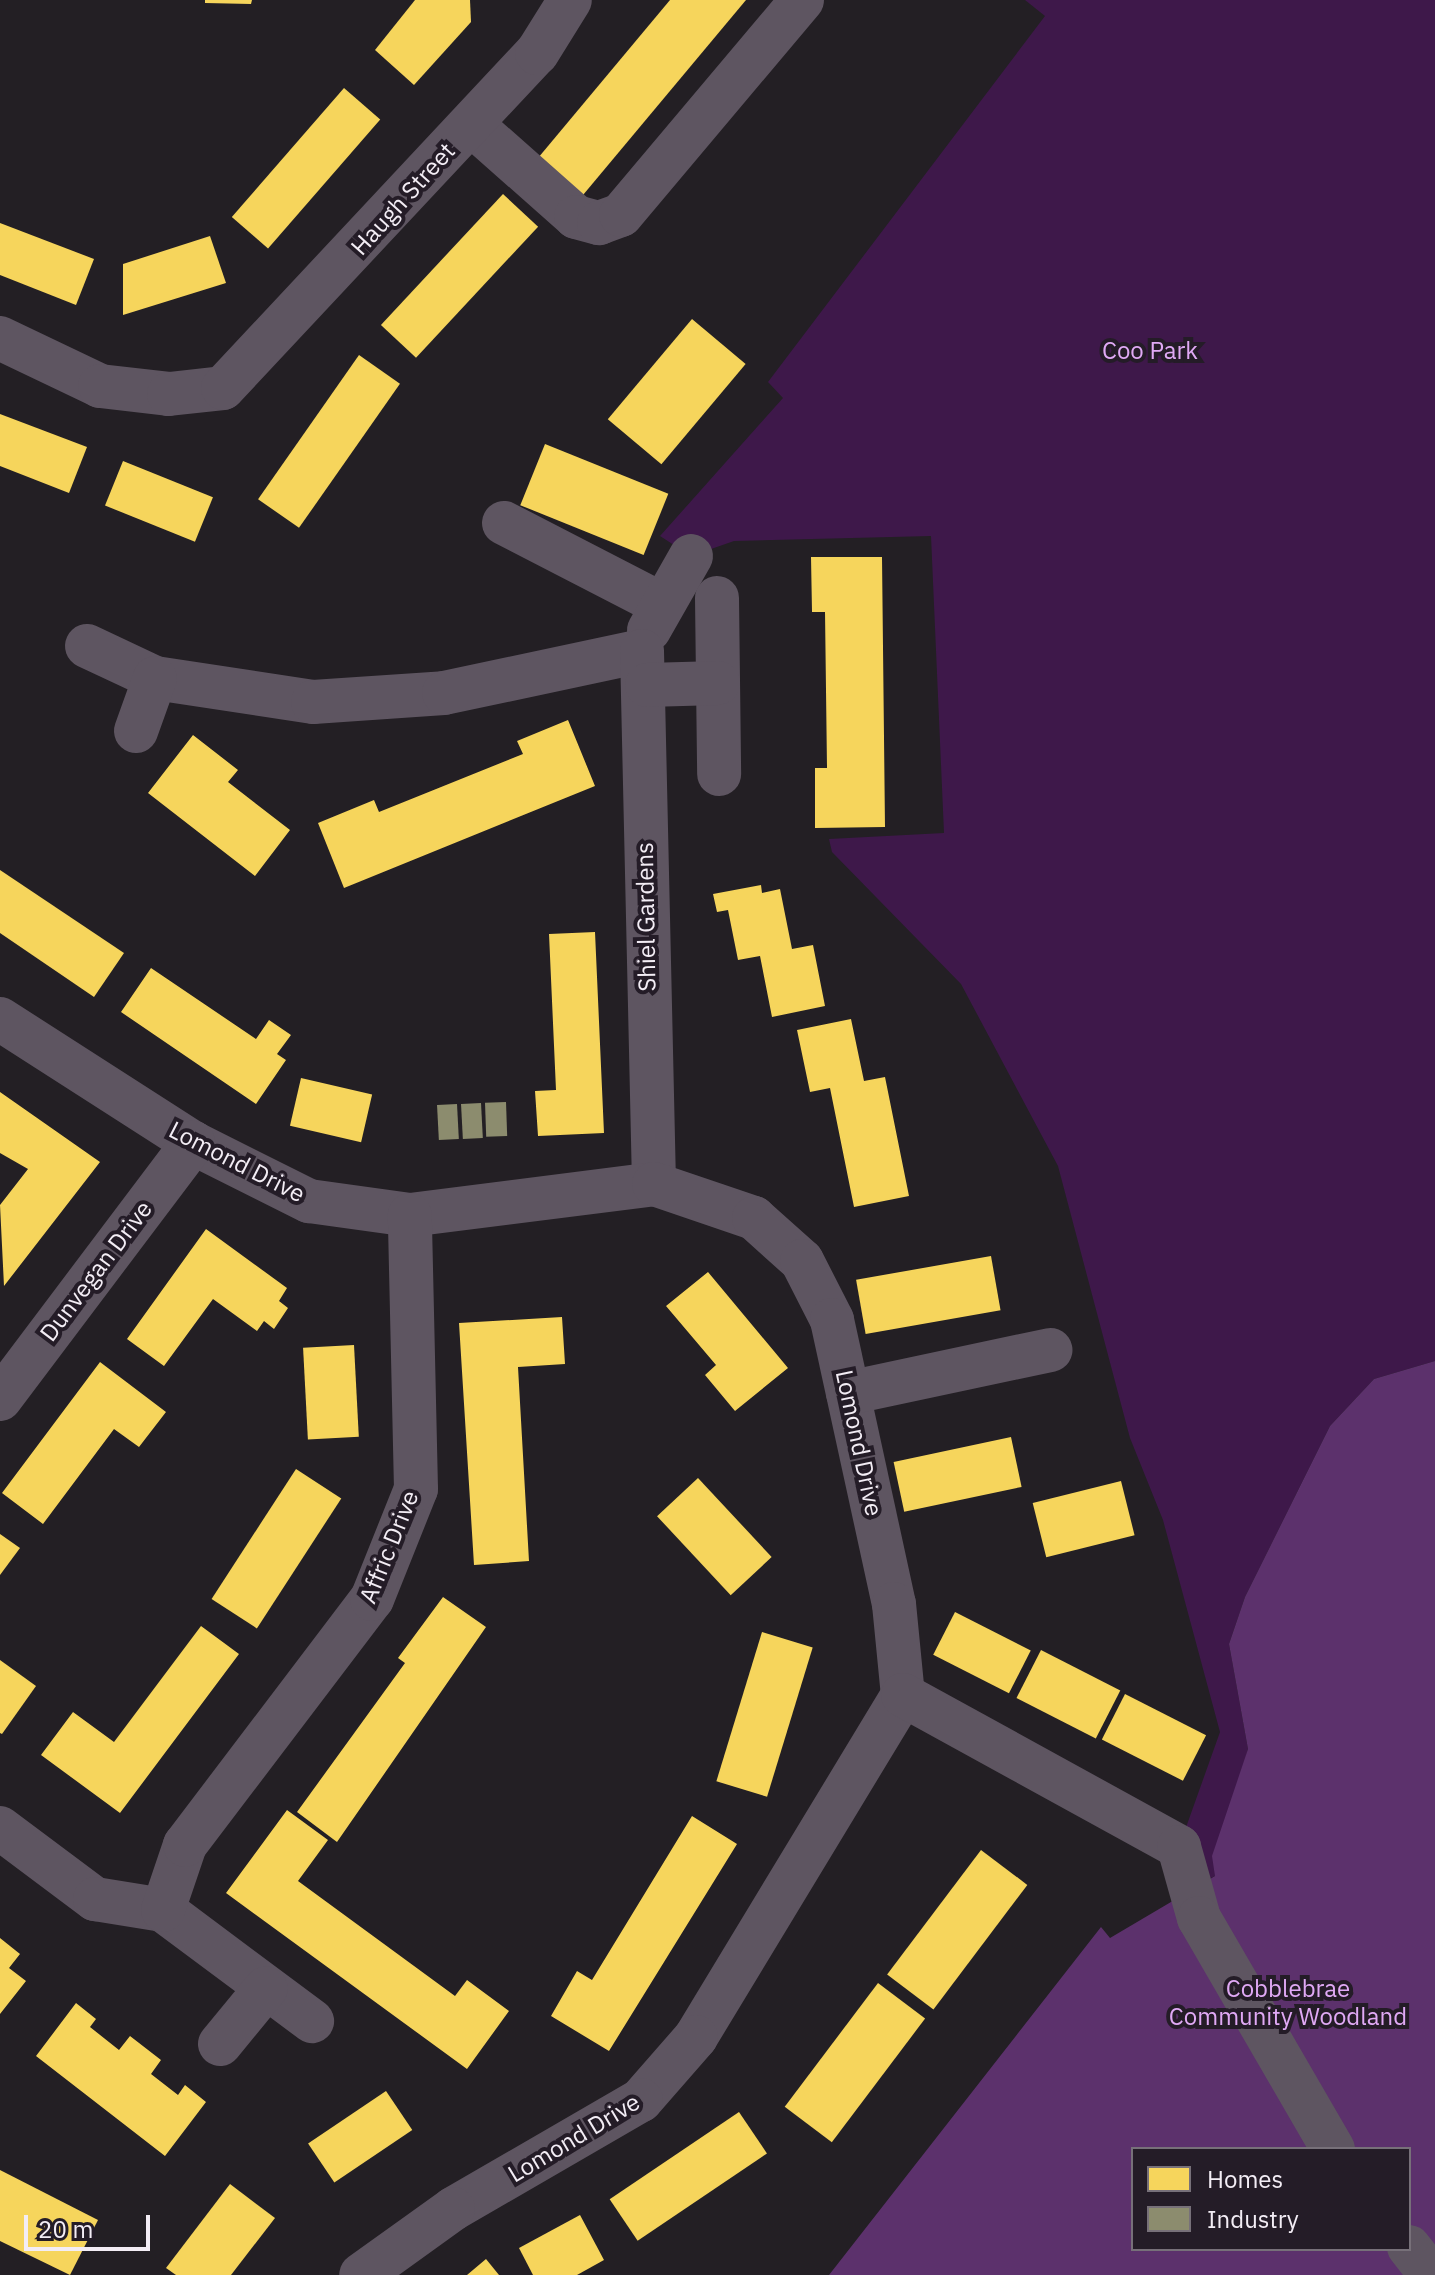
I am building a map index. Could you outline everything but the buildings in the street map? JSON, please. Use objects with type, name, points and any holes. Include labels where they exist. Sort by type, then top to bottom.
[{"type":"street","name":"Haugh Street","points":[[0,338],[100,386],[169,394],[223,388],[537,53],[570,0]]},
{"type":"street","points":[[471,124],[576,217],[599,223],[621,215],[802,0]]},
{"type":"street","points":[[504,523],[659,603]]},
{"type":"street","name":"Shiel Gardens","points":[[654,1184],[643,874],[644,668],[659,603],[691,556]]},
{"type":"street","points":[[717,598],[719,774]]},
{"type":"street","points":[[87,646],[155,678],[313,702],[390,700],[644,668],[718,683]]},
{"type":"street","points":[[136,731],[155,678]]},
{"type":"street","name":"Lomond Drive","points":[[0,1019],[193,1143],[309,1201],[410,1215],[654,1184],[754,1218],[802,1261],[832,1320],[894,1604],[903,1695],[696,2037],[641,2100],[453,2209],[361,2275]]},
{"type":"street","name":"Dunvegan Drive","points":[[0,1399],[193,1143]]},
{"type":"street","name":"Affric Drive","points":[[163,1910],[185,1845],[372,1599],[416,1489],[410,1215]]},
{"type":"street","points":[[848,1393],[1050,1350]]},
{"type":"street","points":[[903,1695],[1179,1847],[1199,1918],[1332,2147]]},
{"type":"street","points":[[0,1828],[95,1899],[163,1910],[312,2021]]},
{"type":"street","points":[[220,2044],[266,1988]]},
{"type":"street","points":[[1411,2250],[1431,2275]]},
{"type":"green space","name":"Coo Park","points":[[1025,0],[1435,0],[1435,1361],[1374,1379],[1330,1426],[1245,1597],[1229,1644],[1248,1749],[1215,1876],[1188,1889],[1179,1847],[1220,1732],[1163,1520],[1130,1438],[1058,1166],[961,984],[832,852],[829,839],[944,833],[931,536],[734,541],[691,556],[660,536],[783,398],[768,382],[1045,16]]},
{"type":"green space","name":"Cobblebrae Community Woodland","points":[[1435,1361],[1435,2275],[829,2275],[1101,1927],[1110,1938],[1215,1876],[1212,1856],[1248,1749],[1229,1644],[1245,1597],[1330,1426],[1374,1379]]}]
